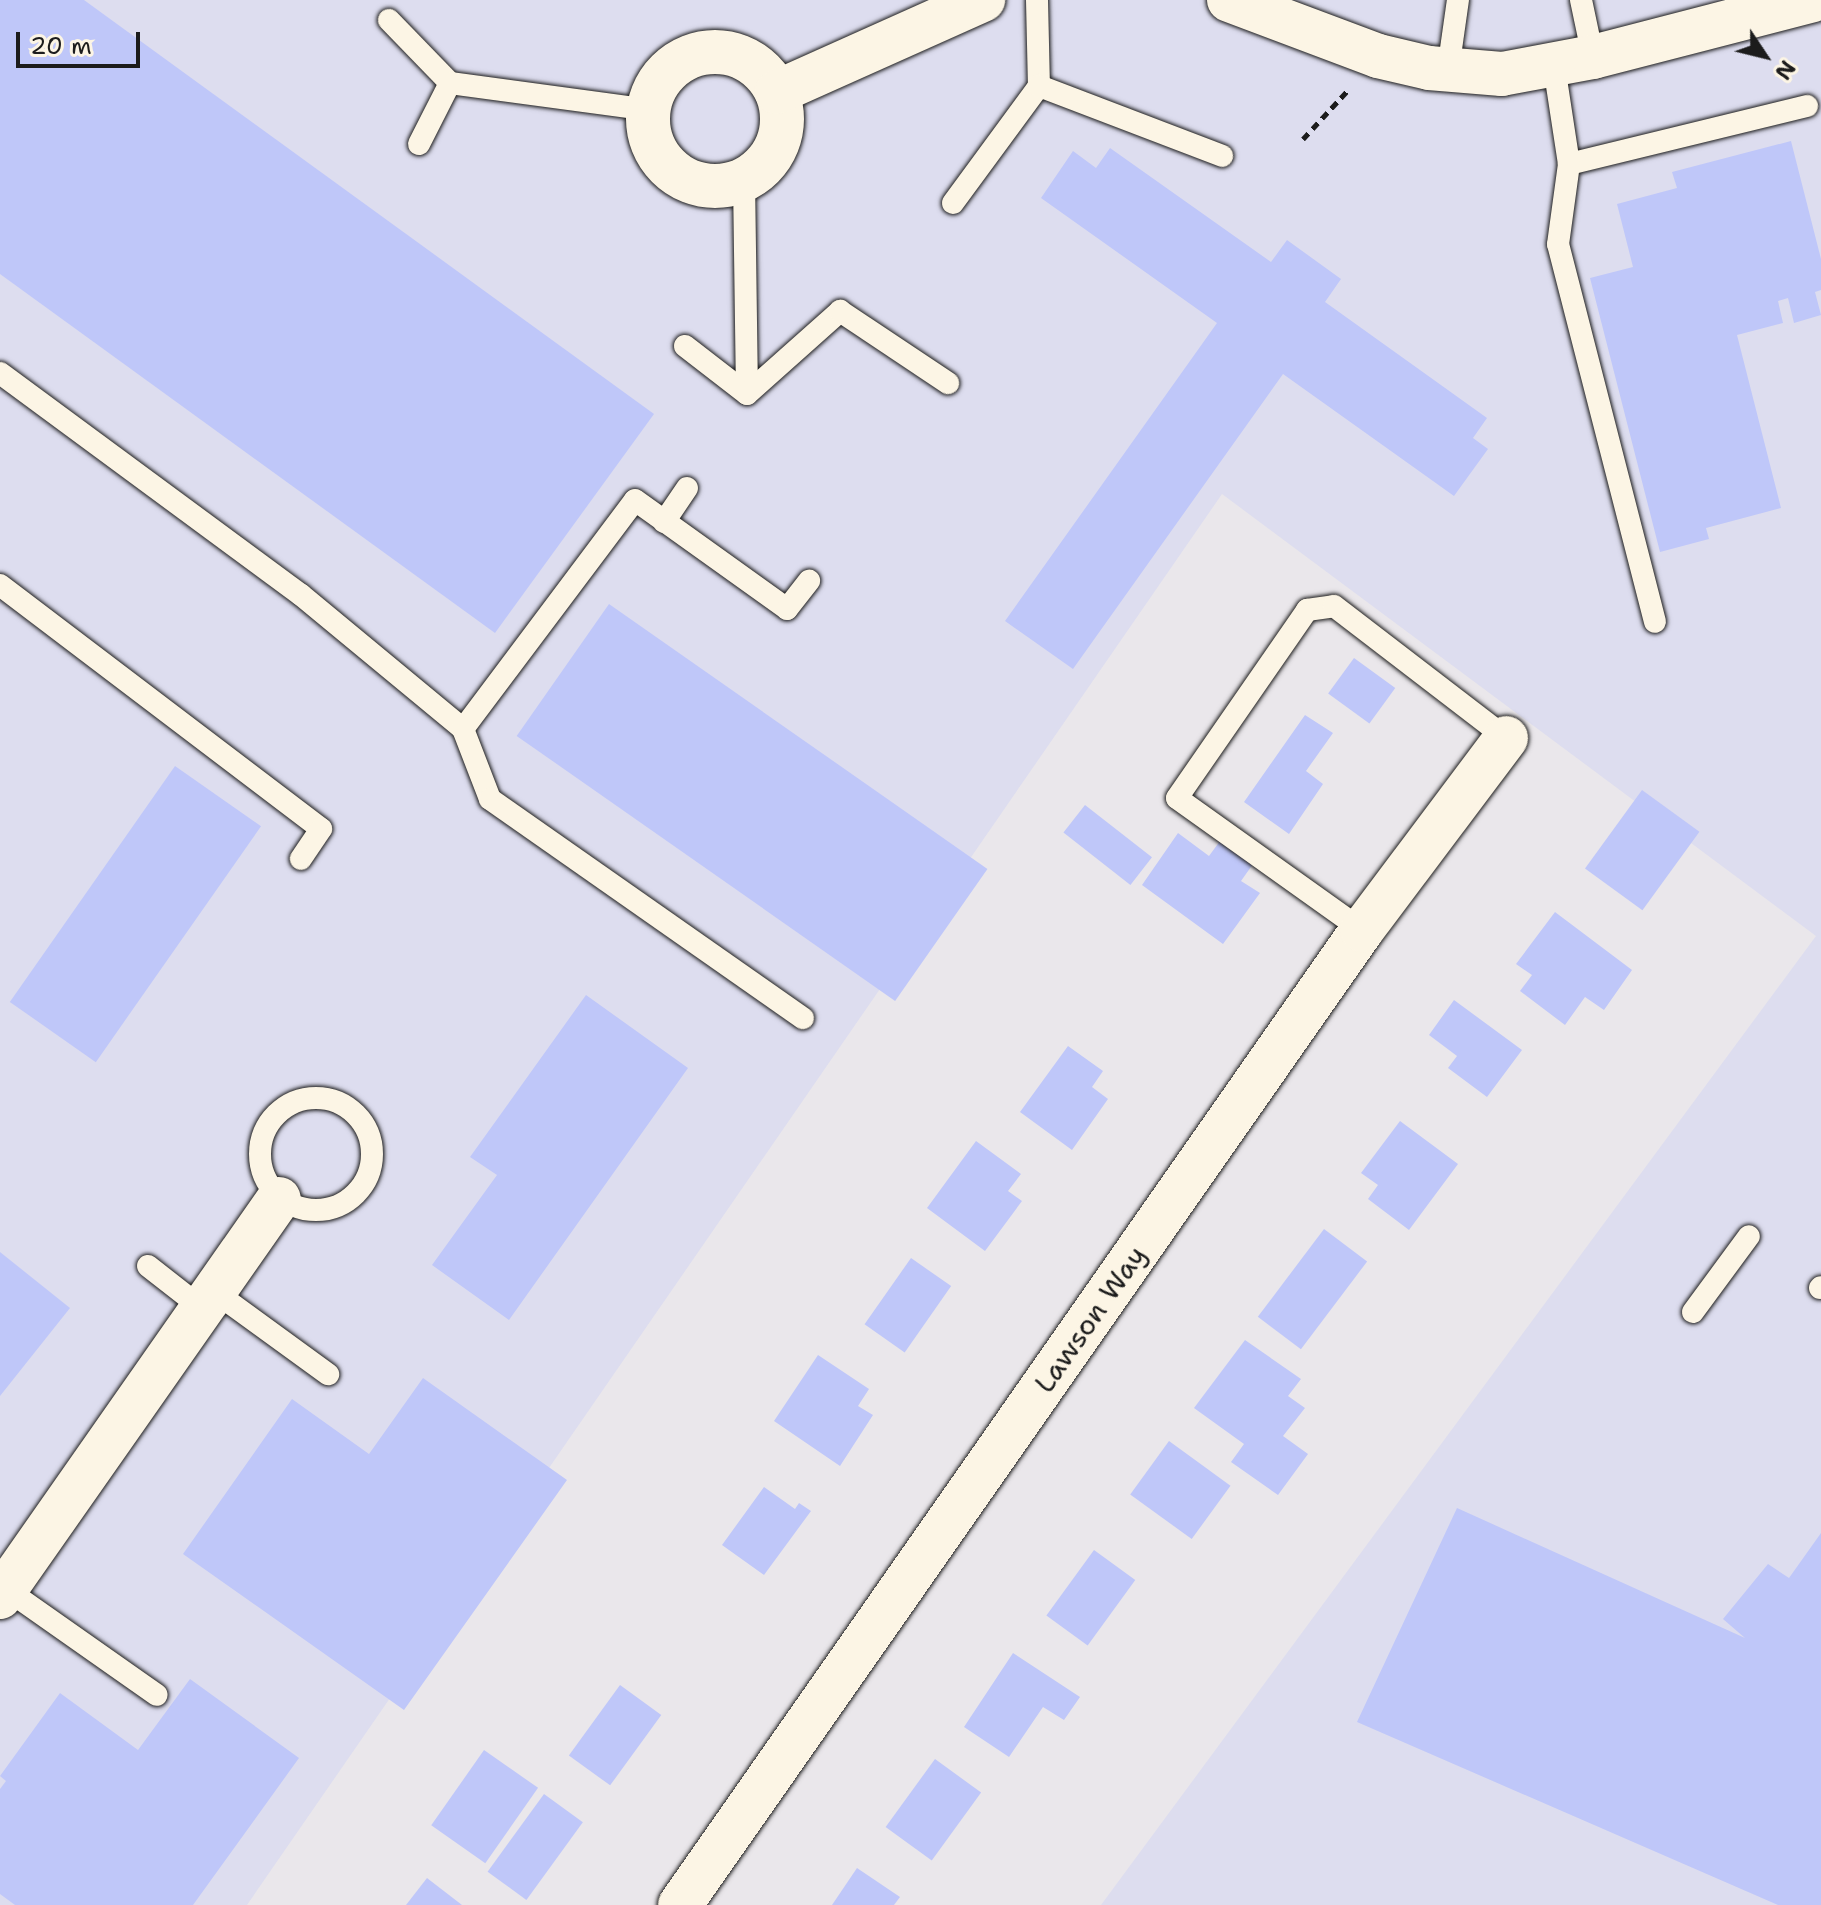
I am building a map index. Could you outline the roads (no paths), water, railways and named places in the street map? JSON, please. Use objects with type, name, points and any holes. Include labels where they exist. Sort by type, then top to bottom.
[{"type":"street","points":[[777,92],[983,0]]},
{"type":"street","points":[[1236,1],[1378,56],[1448,70],[1502,74],[1574,62],[1813,0]]},
{"type":"street","points":[[700,53],[732,53],[747,59],[777,92],[782,113],[778,141],[758,170],[744,179],[704,185],[673,171],[653,142],[649,110],[666,73],[700,53]]},
{"type":"street","name":"Lawson Way","points":[[680,1905],[1362,930],[1506,738]]},
{"type":"street","points":[[3,1593],[279,1199]]},
{"type":"lane","points":[[953,203],[1039,86],[1037,0]]},
{"type":"lane","points":[[1448,70],[1458,0]]},
{"type":"lane","points":[[1581,0],[1574,62],[1569,164],[1558,244],[1655,622]]},
{"type":"lane","points":[[389,20],[450,83],[649,110]]},
{"type":"lane","points":[[419,144],[450,83]]},
{"type":"lane","points":[[1039,86],[1222,156]]},
{"type":"lane","points":[[1569,164],[1807,106]]},
{"type":"lane","points":[[744,179],[747,394]]},
{"type":"lane","points":[[747,394],[840,311],[948,383]]},
{"type":"lane","points":[[685,346],[747,394]]},
{"type":"lane","points":[[0,373],[300,594],[463,729],[490,799],[803,1018]]},
{"type":"lane","points":[[664,522],[687,488]]},
{"type":"lane","points":[[463,729],[635,500],[787,609],[809,581]]},
{"type":"lane","points":[[0,585],[321,829],[301,859]]},
{"type":"lane","points":[[1362,930],[1177,798],[1192,770],[1307,610],[1334,606],[1506,738]]},
{"type":"lane","points":[[313,1097],[340,1102],[361,1120],[372,1145],[370,1172],[356,1195],[332,1209],[305,1211],[279,1199],[263,1178],[259,1151],[267,1124],[279,1112],[313,1097]]},
{"type":"lane","points":[[1693,1312],[1749,1236]]},
{"type":"lane","points":[[148,1266],[328,1374]]},
{"type":"lane","points":[[3,1593],[157,1695]]}]
